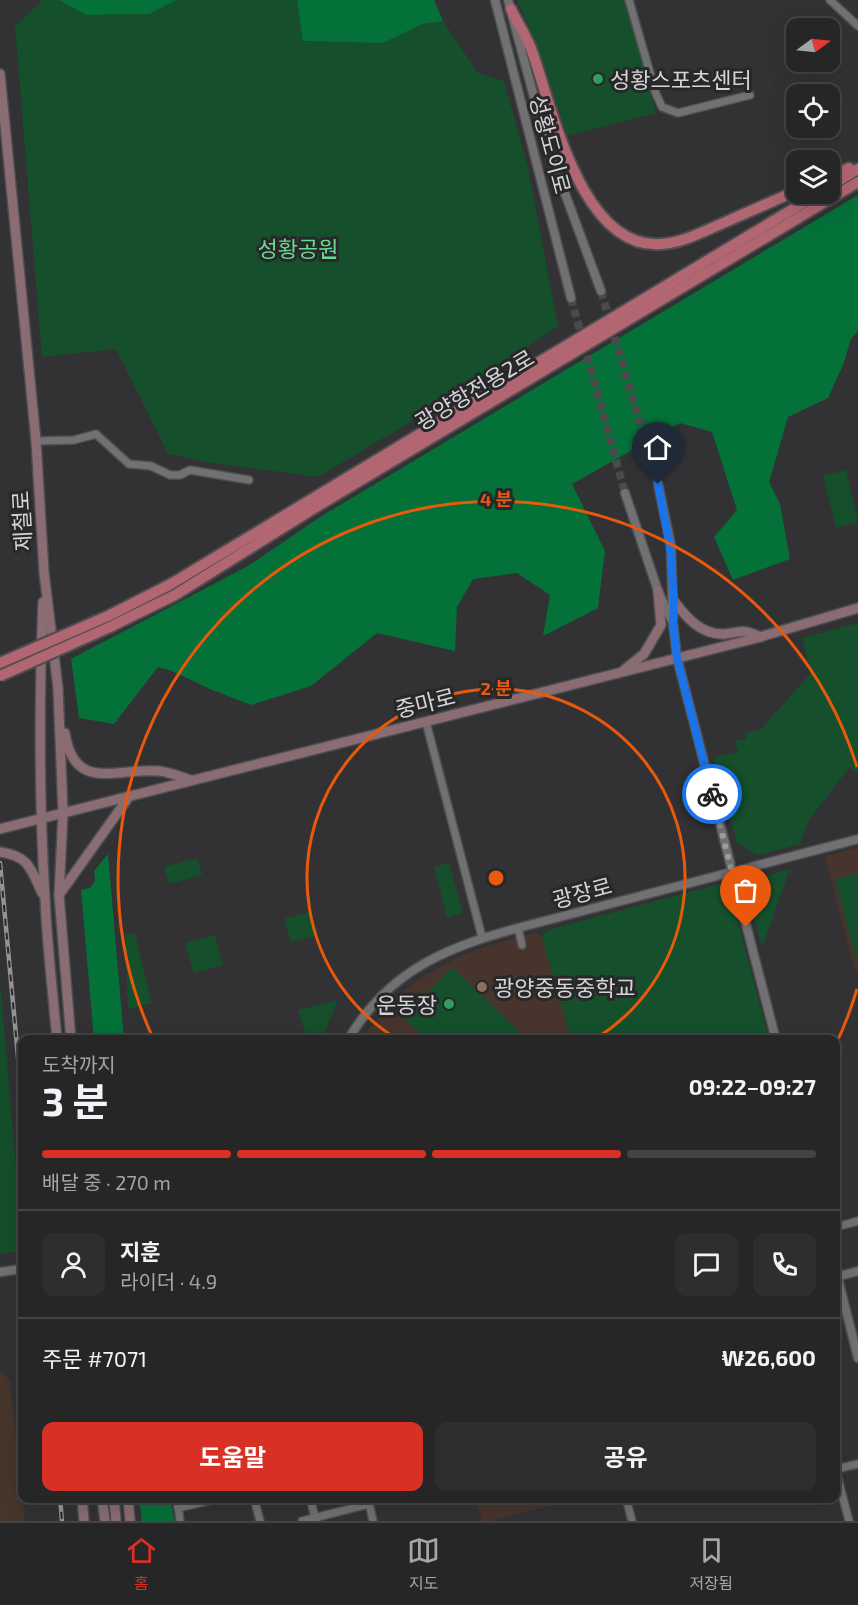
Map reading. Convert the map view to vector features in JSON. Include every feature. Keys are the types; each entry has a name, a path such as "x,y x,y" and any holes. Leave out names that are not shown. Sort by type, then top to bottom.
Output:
{"highway":[{"path":"510,4 532,51 562,148 594,206 611,227 636,243 661,244 686,240 786,195"},
{"path":"840,172 858,164"},
{"path":"840,180 858,169"},
{"name":"광양항전용2로","path":"109,622 175,595 316,507 858,182"},
{"name":"광양항전용2로","path":"109,622 801,204"},
{"path":"0,663 109,622"},
{"path":"0,676 109,622"}],"main road":[{"name":"제철로","path":"0,74 36,441 44,572 58,688 63,813 58,895 71,1035"},
{"name":"제철로","path":"44,572 40,692 42,819 45,899 57,1035"},
{"path":"623,672 644,654 661,625 658,591"},
{"path":"674,601 699,628 722,634 746,630 761,637"},
{"name":"중마로","path":"0,830 761,637 858,608"},
{"path":"58,688 66,744 78,765 90,773 159,771 193,780"},
{"path":"58,895 128,798"},
{"path":"0,852 22,858 30,867 45,899"},
{"path":"82,1503 84,1521"},
{"path":"103,1503 105,1521"},
{"path":"114,1503 116,1521"},
{"path":"128,1503 130,1521"}],"street":[{"name":"성황도이로","path":"495,0 572,298"},
{"path":"629,0 656,94 662,107 678,113 750,95"},
{"path":"830,0 858,26"},
{"name":"성황도이로","path":"510,4 546,142 602,291"},
{"path":"36,441 74,440 96,434 129,464 151,466 170,475 180,475 190,470 249,480"},
{"path":"658,484 670,546 674,601 673,623 677,658 775,1035"},
{"path":"625,493 658,591 673,623"},
{"path":"426,722 482,937"},
{"name":"광장로","path":"352,1035 369,1010 409,972 457,946 482,937 858,839"},
{"path":"518,928 522,945"},
{"path":"840,1226 858,1221"},
{"path":"0,1272 18,1270"},
{"path":"840,1274 858,1271"},
{"path":"840,1290 858,1358"},
{"path":"840,1469 858,1464"},
{"path":"840,1486 849,1521"},
{"path":"178,1503 180,1521"},
{"path":"178,1508 199,1503"},
{"path":"255,1503 260,1521"},
{"path":"311,1503 315,1519"},
{"path":"302,1521 315,1519 362,1503"},
{"path":"368,1503 373,1521"},
{"path":"627,1503 632,1521"}],"shaded area":[{"path":"858,848 858,970 855,971 825,856"},
{"name":"광양중동중학교","path":"536,933 542,937 570,1035 365,1035 397,996 419,979 462,955"},
{"path":"0,1371 10,1380 18,1455 18,1503 23,1503 25,1521 0,1521"},
{"path":"477,1503 561,1503 492,1521 482,1521"}],"green space":[{"name":"성황공원","path":"42,0 59,0 86,15 149,14 177,0 297,0 304,41 383,43 422,23 443,21 478,73 504,81 528,168 558,326 464,390 318,477 212,463 168,454 116,349 42,357 15,26"},
{"path":"59,0 177,0 149,14 86,15"},
{"path":"297,0 434,0 443,21 422,24 383,43 303,41"},
{"name":"성황스포츠센터","path":"517,0 625,0 656,113 567,136 537,46"},
{"path":"858,195 858,331 851,339 843,365 828,398 788,417 769,482 780,504 790,559 733,580 714,537 737,510 712,432 680,423 572,484 605,551 598,608 543,636 550,595 517,573 473,579 457,607 455,651 377,633 311,686 251,705 158,667 114,724 79,718 71,659 248,566 320,517"},
{"path":"846,470 858,522 836,528 823,476"},
{"path":"858,623 858,772 849,768 808,821 800,844 758,855 737,843 713,758 738,752 735,741 746,739 745,733 761,729 811,673 802,638"},
{"path":"108,854 124,1035 94,1035 81,890 90,888 95,881 94,871"},
{"path":"197,858 202,875 169,884 164,867"},
{"path":"449,863 463,913 447,918 434,867"},
{"path":"790,869 762,948 748,894 758,878"},
{"path":"858,873 858,966 835,879"},
{"path":"720,884 729,888 768,1035 570,1035 542,937 547,930"},
{"path":"309,912 316,936 291,942 284,919"},
{"path":"135,933 152,1003 128,1009 125,935"},
{"path":"215,935 223,965 194,973 185,943"},
{"name":"운동장","path":"452,967 523,1035 422,1035 399,1014 421,990 426,995"},
{"path":"0,982 18,1190 18,1252 0,1254"},
{"path":"338,1000 325,1035 306,1035 298,1010"},
{"path":"140,1503 172,1503 174,1521 142,1521"}],"tunnel":[{"path":"601,291 658,484"},
{"path":"571,298 625,493"}],"railway":[{"path":"0,863 18,1057"},
{"path":"60,1503 62,1521"}],"way so far":[{"path":"712,794 746,927"}],"place":[{"name":"성황스포츠센터","path":"598,79"},
{"name":"광양중동중학교","path":"482,987"},
{"name":"운동장","path":"449,1004"}],"route":[{"path":"658,484 670,546 674,601 673,623 677,658 712,794"}]}
